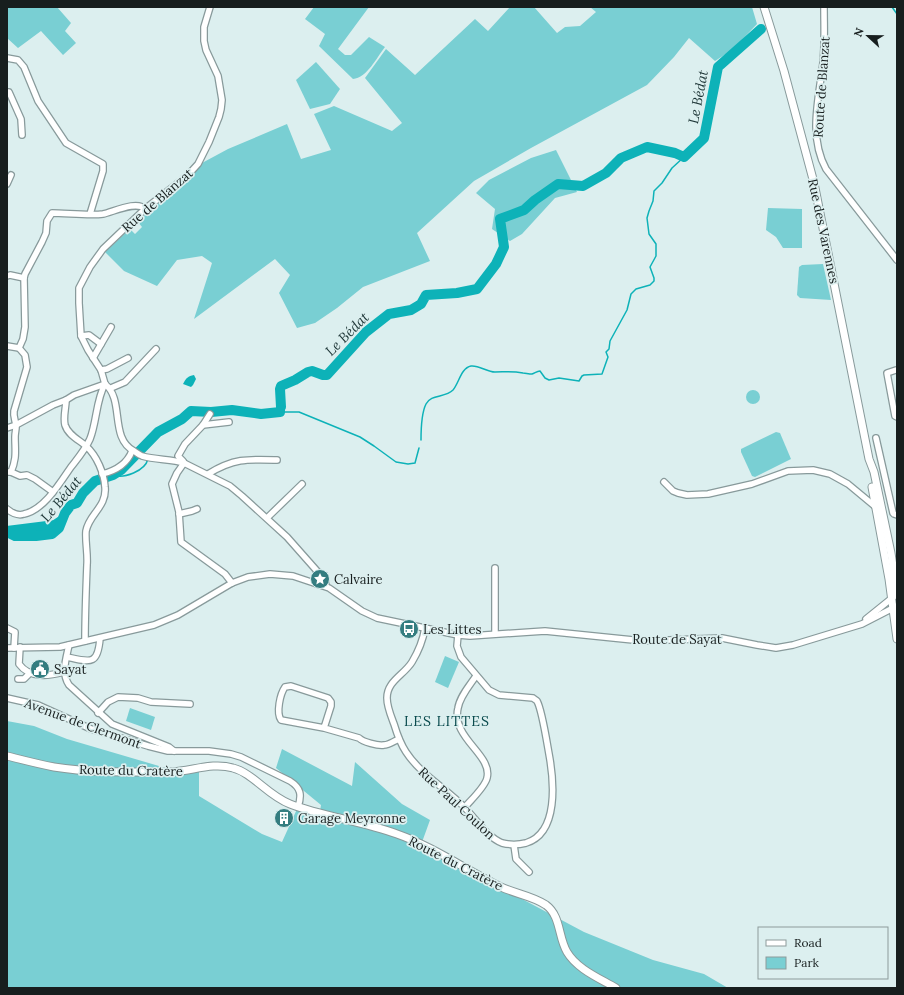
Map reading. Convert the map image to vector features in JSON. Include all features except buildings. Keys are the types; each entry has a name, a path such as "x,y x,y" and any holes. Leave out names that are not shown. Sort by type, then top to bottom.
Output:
{"main road":[{"name":"Rue des Varennes","path":"764,7 784,71 814,183 870,459 870,474 879,508 889,579 895,595 897,639"},
{"name":"Route du Cratère","path":"7,756 52,767 86,770 172,772 226,766 242,771 271,794 285,802 298,807 376,827 410,839 501,887 542,902 555,916 565,948 572,958 584,969 616,988"}],"street":[{"name":"Rue de Blanzat","path":"105,384 101,370 81,336 79,295 82,281 94,260 103,249 145,209 187,176 200,159 219,117 222,105 221,87 218,76 206,50 204,41 204,27 210,7"},
{"name":"Route de Blanzat","path":"824,7 823,61 816,121 816,136 821,160 826,169 897,260"},
{"path":"7,58 18,60 24,67 38,101 66,143 103,164 103,171 90,214"},
{"path":"7,92 9,92 21,119 22,134"},
{"path":"7,184 11,175"},
{"path":"19,348 23,339 25,328 24,278 42,242 46,232 47,221 52,213 102,214 137,206 143,206 145,209"},
{"path":"7,276 10,275 24,278"},
{"path":"94,358 111,327"},
{"path":"81,336 89,335 101,344"},
{"path":"7,346 19,348 25,355 28,367 14,411 16,426 16,458 9,472 20,476 27,475 35,478 53,492"},
{"path":"111,388 125,382 156,349"},
{"path":"101,370 107,369 128,358"},
{"path":"896,370 887,373 895,416 897,417"},
{"path":"7,428 16,426 53,405 66,400 74,394 105,384"},
{"path":"7,648 69,645 154,625 168,620 232,583 254,576 278,574 298,577 326,586 325,580 296,546 267,518 230,486 184,463 140,456 133,451 124,441 111,388 105,384"},
{"path":"7,510 18,514 28,513 41,505 53,492 86,446 95,421 101,391 105,384"},
{"path":"66,400 66,426 70,433 86,446 98,463 103,477 105,494 103,502 91,520 86,531 85,642"},
{"path":"168,460 178,456 185,444 203,425 210,414"},
{"path":"203,425 229,422"},
{"path":"876,438 892,511 897,515"},
{"path":"103,477 118,468 128,459 133,451"},
{"path":"178,456 184,463"},
{"path":"208,474 228,464 241,460 277,460"},
{"path":"184,463 172,484 179,514 181,542 225,574 232,583"},
{"path":"664,482 678,494 703,494 752,484 788,471 813,470 830,474 848,484 879,508"},
{"path":"267,518 302,484"},
{"path":"179,514 196,509"},
{"path":"495,568 495,634"},
{"name":"Route de Sayat","path":"326,586 337,592 355,607 377,618 458,635 474,636 538,630 643,641 722,638 776,648 793,645 858,625 895,608"},
{"name":"Route de Sayat","path":"858,625 895,595"},
{"path":"7,628 15,632 19,664 24,670 42,676 64,672"},
{"name":"Rue Paul Coulon","path":"425,628 412,661 407,669 393,682 389,689 388,703 399,739 406,752 415,763 464,807 492,838 502,843 514,845"},
{"path":"458,635 457,646 461,657 489,690 494,693 532,698 537,701 540,709 550,760 552,789 550,814 545,828 538,836 529,842 514,845 516,859 530,872"},
{"path":"66,657 85,661 94,659 99,649 100,638"},
{"path":"69,645 64,672 65,679 70,685 98,713 112,724 169,747 174,751"},
{"path":"18,679 24,679 30,673"},
{"path":"464,807 485,783 488,774 484,762 462,731 457,714 459,704 476,676"},
{"path":"324,728 331,706 331,702 328,698 291,686 285,688 282,694 278,715 281,720 324,728 359,738 361,741 380,745 385,745 399,739"},
{"path":"98,713 108,702 118,697 138,698 151,702 190,704"},
{"name":"Avenue de Clermont","path":"7,698 38,705 105,734 148,746 174,751 218,752 241,757 296,784 301,795 298,807"}],"green space":[{"path":"7,7 57,7 71,23 65,31 76,43 63,55 41,31 18,48 7,38"},
{"path":"314,7 369,7 338,49 345,55 351,55 369,37 385,47 363,75 353,79 319,46 325,34 305,19"},
{"path":"510,7 534,7 557,33 565,27 580,26 596,12 590,7 752,7 757,24 732,50 715,61 689,38 674,57 647,85 474,181 417,233 430,261 363,287 315,323 297,328 279,293 290,275 275,259 194,319 212,263 202,256 177,260 157,286 124,271 105,252 130,229 135,234 142,227 138,222 151,208 190,179 202,163 228,149 287,124 301,159 331,150 314,114 334,106 392,131 402,123 365,78 386,49 415,75 475,19 488,31"},
{"path":"316,62 340,89 330,104 310,109 296,80"},
{"path":"556,150 577,192 555,198 522,234 510,241 492,229 495,209 476,193 489,180 531,158"},
{"path":"768,208 802,209 802,248 783,248 776,237 766,230"},
{"path":"823,264 831,300 800,298 797,295 799,267 802,265"},
{"path":"750,390 756,390 760,394 760,400 756,404 750,404 746,400 746,394"},
{"path":"776,432 780,433 791,459 755,477 752,476 741,449"},
{"path":"445,656 459,662 448,688 435,682"},
{"path":"130,708 155,717 151,730 126,721"},
{"path":"7,721 34,726 67,739 176,771 199,770 199,796 262,834 282,842 297,809 319,818 321,805 276,768 282,749 352,786 355,762 402,804 430,820 421,845 584,932 653,960 704,974 728,988 7,988"}],"shaded area":[{"path":"194,375 196,379 191,387 183,384 187,378"}],"waterway":[{"path":"892,7 897,14"},
{"name":"Le Bédat","path":"281,407 281,386 312,371 327,375 366,332 389,314 411,310 421,304 426,295 457,293 477,289 496,264 504,247 500,219 524,210 535,200 558,184 583,186 606,173 621,158 647,147 675,153 684,157 704,138 718,67 761,29"},
{"name":"Le Bédat","path":"421,440 422,417 426,404 431,399 453,390 462,373 468,367 477,367 495,372 532,374 540,371 545,378 549,380 559,378 579,381 584,375 602,374 608,357 606,352 609,349 610,341 627,310 631,294 636,289 650,285 654,281 650,267 656,256 656,244 649,234 647,218 653,201 654,191 662,183 672,168 684,157"},
{"name":"Le Bédat","path":"7,532 15,536 52,534 59,528 65,513 71,505 77,503 83,493 95,481 113,475 121,470 158,432 182,419 191,411 211,412 232,410 261,414 280,412 280,410"},
{"path":"280,412 299,412 360,437 396,462 408,464 415,463 419,448"},
{"path":"113,475 123,476 134,473 143,467 148,459"},
{"path":"7,531 55,525 61,521"}],"place":[{"name":"Calvaire","path":"320,579"},
{"name":"Les Littes","path":"409,629"},
{"name":"Sayat","path":"40,669"},
{"name":"Garage Meyronne","path":"284,818"}],"district":[{"name":"LES LITTES","path":"447,721"}]}
